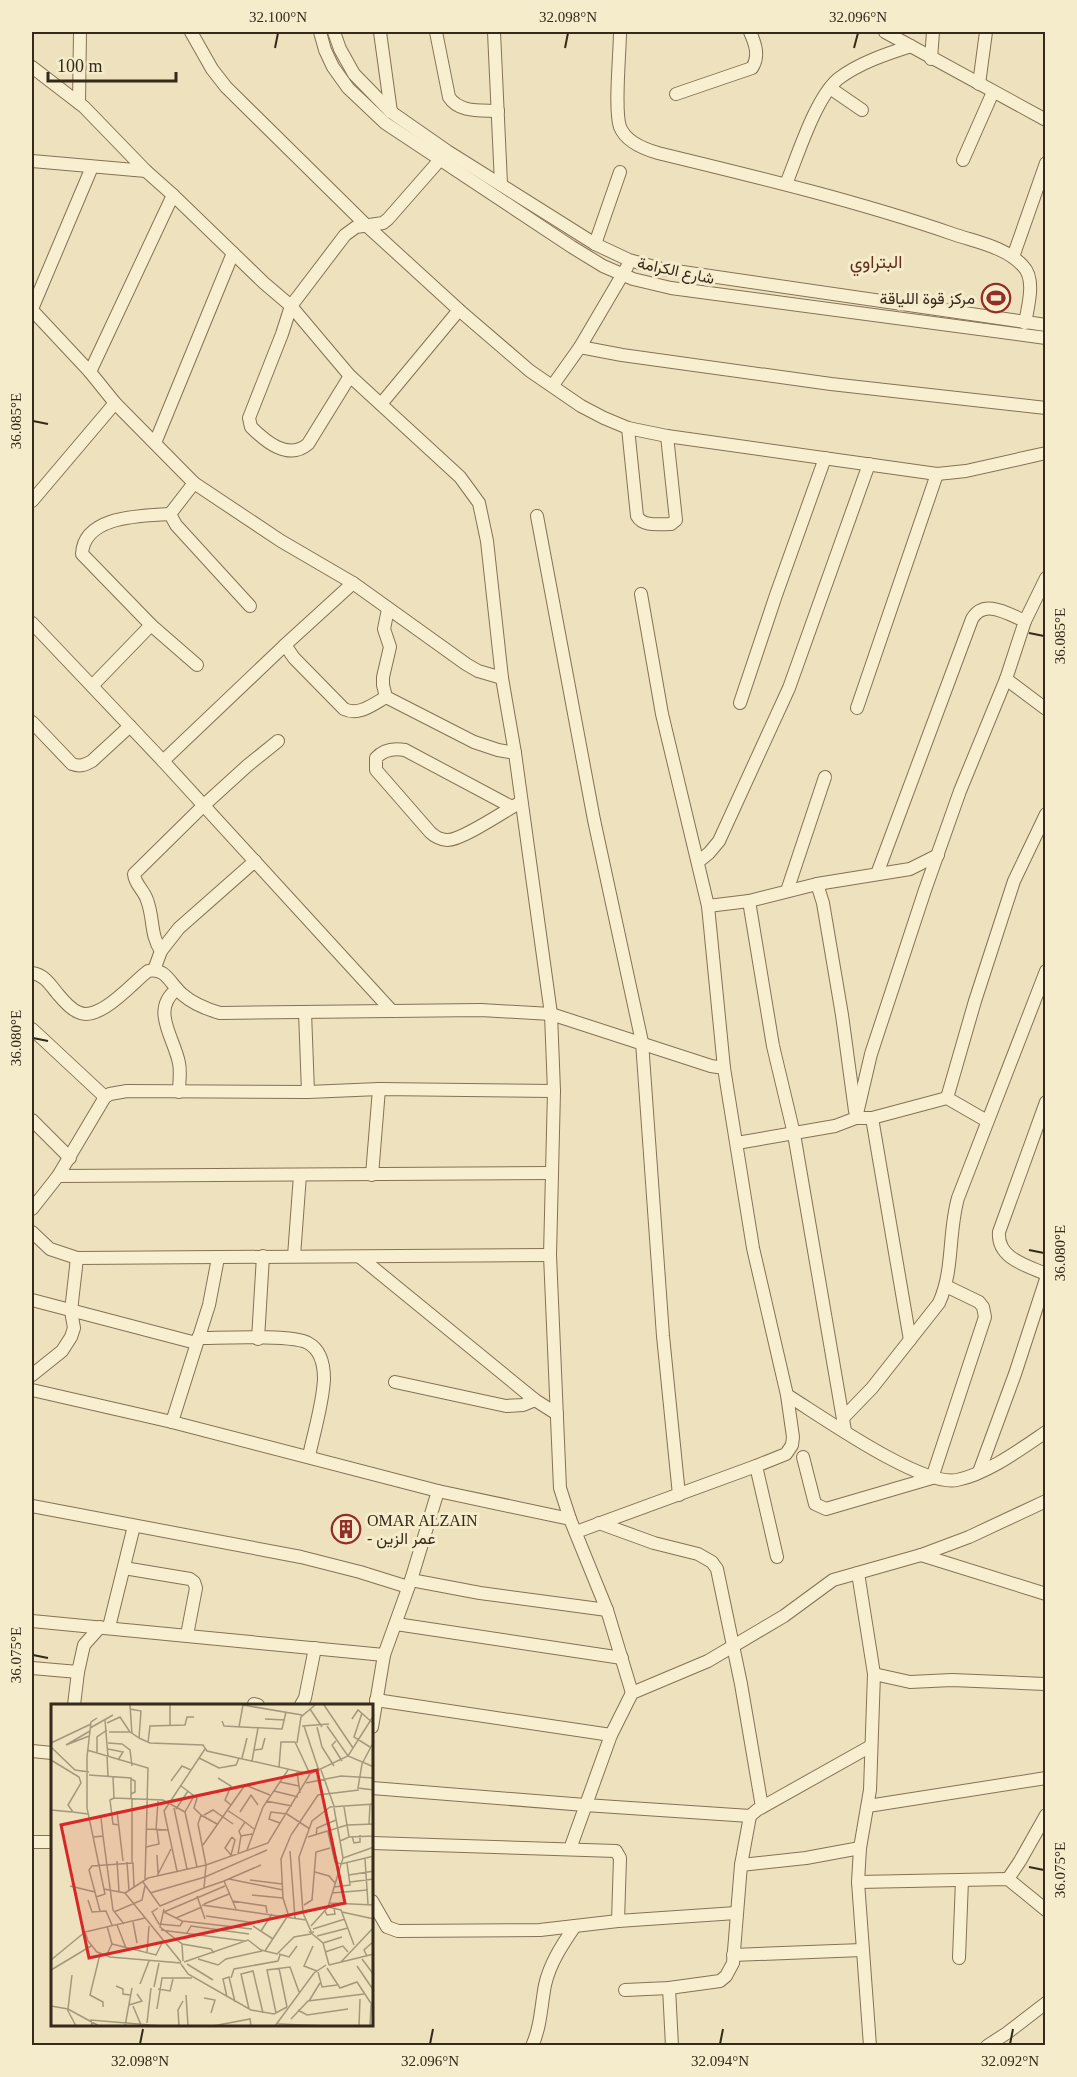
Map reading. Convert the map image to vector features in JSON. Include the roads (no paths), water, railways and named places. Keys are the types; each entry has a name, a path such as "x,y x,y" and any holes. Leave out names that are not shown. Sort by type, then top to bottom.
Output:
{"street":[{"path":"79,103 80,32"},
{"path":"191,32 212,69 226,87 366,225 530,371 581,406 628,428 667,436 937,474 966,471 1046,453"},
{"name":"شارع الكرامة","path":"320,32 333,67 348,88 385,123 501,184 595,244 629,260 662,269 1046,325"},
{"name":"شارع الكرامة","path":"334,32 340,49 354,74 391,112 444,155 590,259 622,274 646,283 693,292 1046,338"},
{"path":"380,32 391,112"},
{"path":"436,32 452,103 463,108 498,111"},
{"path":"494,32 501,184"},
{"path":"620,32 618,113 621,128 629,139 639,146 658,153 786,184 918,222 998,249 1013,257 1023,266 1030,279 1025,323"},
{"path":"676,94 752,68 757,57 750,32"},
{"path":"885,32 1046,120"},
{"path":"931,58 933,32"},
{"path":"979,84 986,32"},
{"path":"786,184 818,107 830,88 850,70 911,46"},
{"path":"32,67 79,103 146,171 291,306 350,376 460,477 479,503 487,541 502,678 515,753 516,805 551,1014 554,1091 550,1255 560,1488 570,1519 607,1610 632,1694"},
{"path":"830,88 862,110"},
{"path":"963,160 993,92"},
{"path":"350,376 308,444 299,450 284,450 271,444 251,427 249,418 291,306 345,235 357,227 383,223 388,219 444,155"},
{"path":"32,161 146,171"},
{"path":"1013,257 1046,163"},
{"path":"92,167 32,310 90,372 115,403 194,483 281,541 353,582 466,664 478,671 502,678"},
{"path":"595,244 620,172"},
{"path":"90,372 173,195"},
{"path":"155,443 233,254"},
{"path":"553,386 580,346 629,260"},
{"path":"381,404 459,310"},
{"path":"580,346 622,355 831,384 1046,408"},
{"path":"32,501 115,403"},
{"path":"628,428 636,516 644,523 671,524 676,520 667,436"},
{"path":"740,703 825,458"},
{"path":"699,861 719,841 789,688 869,464"},
{"path":"857,708 937,474"},
{"path":"170,514 194,483"},
{"path":"170,514 176,525 250,606"},
{"path":"170,514 143,515 109,522 92,531 82,546 82,554 92,567 151,625 197,665"},
{"path":"537,516 594,820 642,1042 663,1336 679,1495"},
{"path":"163,761 353,582"},
{"path":"856,1118 871,1054 960,790 1006,679 1025,621 1044,585"},
{"path":"576,1532 786,1454 792,1445 793,1437 787,1395 753,1248 724,1068 708,906 662,714 640,594"},
{"path":"877,874 976,611 985,608 998,610 1025,621"},
{"path":"388,609 384,629 390,647 385,664 383,685 386,697 474,742 515,753"},
{"path":"32,623 163,761 391,1010"},
{"path":"92,686 151,625"},
{"path":"285,645 294,658 344,709 350,712 362,711 386,697"},
{"path":"1006,679 1046,709"},
{"path":"32,722 62,755 78,766 92,761 130,726"},
{"path":"161,951 155,943 152,932 149,905 145,894 135,881 134,874 203,806 278,741"},
{"path":"388,750 405,750 516,805 464,835 447,841 441,839 430,832 376,770 376,758 380,753 388,750"},
{"path":"787,891 825,777"},
{"path":"947,1098 975,1001 1014,881 1046,814"},
{"path":"708,906 749,901 818,884 910,870 938,855"},
{"path":"154,970 161,951 179,927 255,861"},
{"path":"818,884 842,1015 856,1118"},
{"path":"749,901 773,1046 794,1134 844,1424"},
{"path":"32,973 42,976 72,1008 86,1014 97,1013 148,971 154,970 163,973 177,989 204,1009 220,1013 481,1010 551,1014 711,1066 724,1068"},
{"path":"844,1424 939,1303 946,1286 955,1211 987,1121 1046,971"},
{"path":"177,989 167,1000 164,1015 179,1064 179,1092"},
{"path":"305,1012 308,1092"},
{"path":"32,1029 105,1097"},
{"path":"32,1209 70,1158 105,1097 127,1091 308,1092 379,1089 554,1091"},
{"path":"372,1174 379,1089"},
{"path":"737,1143 835,1126 856,1118 872,1118 947,1098 987,1121"},
{"path":"1046,1102 999,1232 999,1241 1001,1249 1007,1255 1046,1274"},
{"path":"872,1118 910,1340"},
{"path":"32,1120 70,1158"},
{"path":"58,1176 552,1173"},
{"path":"294,1256 300,1175"},
{"path":"32,1232 50,1249 62,1255 77,1258 550,1255"},
{"path":"258,1339 263,1256"},
{"path":"360,1257 535,1400 557,1414"},
{"path":"32,1375 67,1345 74,1328 71,1311 77,1258"},
{"path":"172,1422 209,1305 218,1258"},
{"path":"979,1472 1015,1374 1046,1279"},
{"path":"932,1478 984,1317 983,1307 979,1302 946,1286"},
{"path":"32,1300 197,1341 291,1338 314,1347 322,1359 324,1380 309,1456"},
{"path":"395,1382 512,1407 535,1400"},
{"path":"32,1390 309,1456 438,1491 570,1519"},
{"path":"787,1395 844,1424 881,1452 932,1478 946,1481 957,1480 979,1472 1046,1432"},
{"path":"803,1457 815,1504 826,1509 932,1478"},
{"path":"756,1466 777,1557"},
{"path":"374,1714 384,1655 410,1583 438,1491"},
{"path":"570,1849 611,1735 632,1694 708,1661 784,1616 833,1580 921,1555 969,1537 1046,1501"},
{"path":"32,1506 301,1557 410,1583 607,1610"},
{"path":"599,1523 654,1543 698,1554 712,1562 720,1578 762,1807"},
{"path":"74,1704 84,1645 105,1627 124,1568 134,1526"},
{"path":"921,1555 1046,1594"},
{"path":"124,1568 194,1582 196,1588 187,1635"},
{"path":"858,1573 874,1674 868,1806 860,1848 858,1882 870,2046"},
{"path":"32,1621 384,1655"},
{"path":"396,1624 622,1658"},
{"path":"302,1704 305,1698 315,1648"},
{"path":"32,1668 78,1672"},
{"path":"874,1674 910,1682 952,1680 1045,1684"},
{"path":"376,1700 611,1735"},
{"path":"374,1788 750,1816 871,1746"},
{"path":"32,1751 51,1753"},
{"path":"868,1806 1046,1778"},
{"path":"1008,1879 1046,1815"},
{"path":"625,1990 669,1988 720,1981 730,1971 734,1955 741,1864 750,1816"},
{"path":"32,1842 51,1842"},
{"path":"374,1843 610,1850 619,1854 618,1921"},
{"path":"741,1864 806,1858 860,1848"},
{"path":"858,1882 1008,1879 1046,1910"},
{"path":"959,1958 962,1880"},
{"path":"374,1904 387,1927 398,1931 540,1930 618,1921 736,1913"},
{"path":"532,2046 539,2026 545,1985 552,1964 575,1926"},
{"path":"734,1955 862,1950"},
{"path":"669,1988 672,2046"},
{"path":"987,2045 1007,2033 1046,2003"}],"place":[{"name":"مركز قوة اللياقة","path":"996,298"},
{"name":"OMAR ALZAIN - عمر الزين","path":"346,1529"}],"district":[{"name":"البتراوي","path":"876,262"}]}
